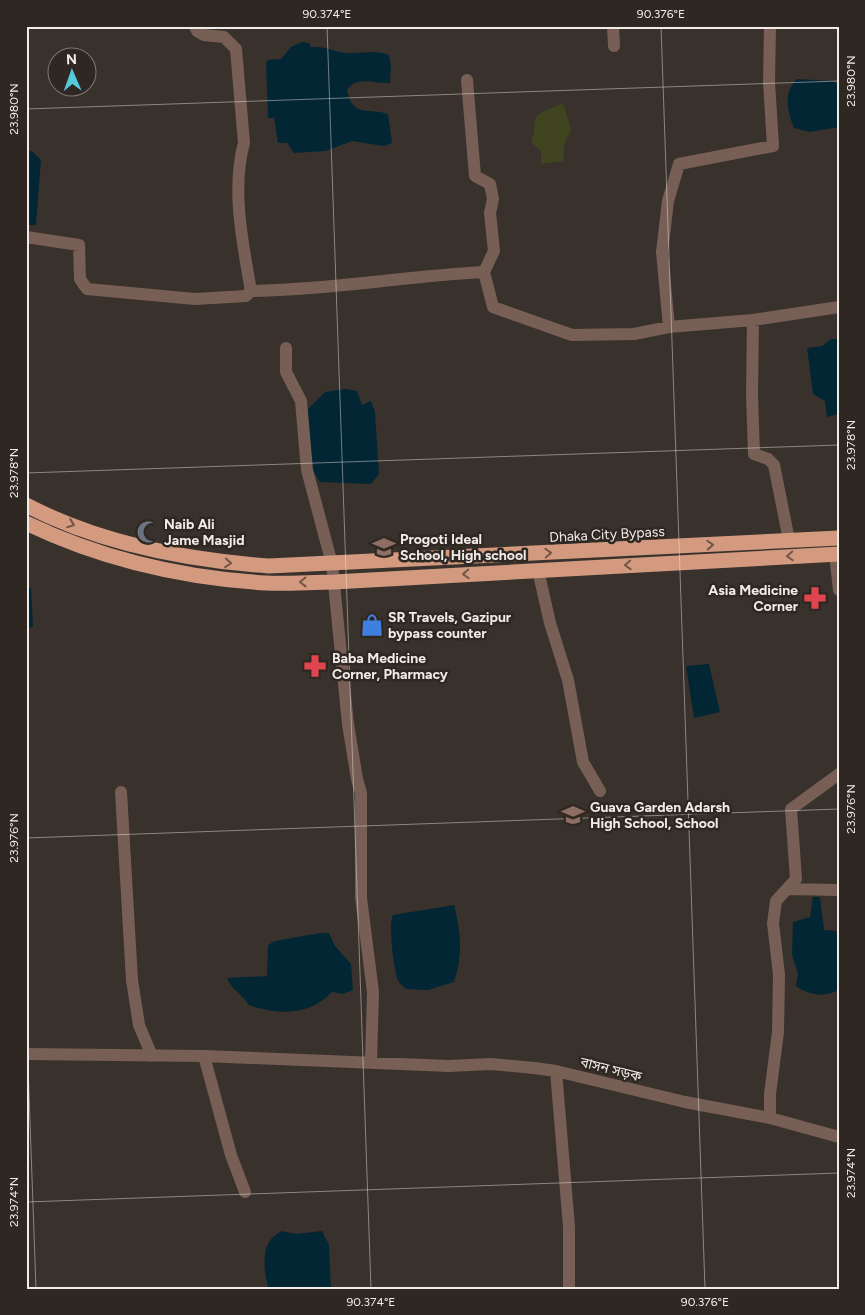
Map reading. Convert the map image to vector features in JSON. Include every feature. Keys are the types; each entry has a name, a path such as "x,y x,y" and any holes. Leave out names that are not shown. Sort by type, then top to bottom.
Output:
{"highway":[{"name":"Dhaka City Bypass","path":"26,504 110,538 158,552 222,563 269,566 839,538"},
{"path":"26,523 102,553 158,568 219,579 268,583 334,582 837,554"}],"street":[{"path":"26,237 79,245 80,280 88,288 195,300 246,296 250,291 239,220 241,156 244,143 236,49 224,37 204,34 197,31 195,26"},
{"path":"613,26 614,46"},
{"path":"669,327 662,252 668,201 679,164 773,146 769,82 770,26"},
{"path":"467,80 475,176 490,184 493,199 490,213 494,251 484,272 493,307 572,335 634,334 669,327 753,320 839,307"},
{"path":"250,291 298,290 430,275 484,272"},
{"path":"753,320 752,395 754,454 768,459 774,465 781,492 789,540"},
{"path":"286,348 286,372 300,401 307,470 332,564 348,724 361,793 361,898 373,992 371,1062"},
{"path":"837,554 839,590"},
{"path":"538,570 550,623 568,680 583,762 600,791"},
{"path":"770,1118 770,1094 778,1032 779,975 773,924 776,901 796,879 791,809 839,774"},
{"path":"121,792 132,980 139,1025 152,1056"},
{"path":"787,889 839,890"},
{"name":"বাসন সড়ক","path":"26,1054 204,1056 449,1066 491,1064 556,1071 685,1102 770,1118 839,1138"},
{"path":"204,1056 229,1147 245,1192"},
{"path":"556,1071 569,1227 569,1289"}],"green space":[{"path":"561,104 564,106 571,130 564,145 563,161 541,164 541,151 531,142 536,118 543,112"}],"water":[{"path":"302,42 309,43 311,47 345,53 373,52 389,55 391,66 390,83 361,81 351,85 347,90 353,105 358,108 388,114 392,143 384,146 352,141 326,151 294,153 287,143 278,143 274,118 268,118 266,63 268,60 281,59 291,47"},
{"path":"797,79 832,81 839,84 839,127 810,132 794,128 788,108 788,96"},
{"path":"32,151 41,160 36,225 26,225 26,152"},
{"path":"831,339 839,339 839,414 827,417 825,401 813,394 807,348 822,346"},
{"path":"345,389 357,391 362,405 371,401 375,412 379,474 371,484 320,482 311,468 304,419 309,408 325,392"},
{"path":"26,588 31,588 33,626 26,630"},
{"path":"709,664 720,712 694,718 686,666"},
{"path":"813,897 820,897 824,930 836,931 839,945 839,990 822,995 806,992 796,986 798,974 792,955 793,922 810,917"},
{"path":"454,905 458,924 460,953 454,982 428,990 406,989 396,975 391,938 393,915"},
{"path":"329,933 335,946 351,964 353,990 343,994 332,992 314,1006 282,1012 249,1005 229,982 227,978 267,976 268,945 275,941"},
{"path":"282,1231 296,1234 322,1231 329,1245 331,1289 270,1289 268,1287 264,1263 265,1255 270,1241"}],"place":[{"name":"Naib Ali Jame Masjid","path":"148,532"},
{"name":"Progoti Ideal School, High school","path":"384,547"},
{"name":"Asia Medicine Corner","path":"815,598"},
{"name":"SR Travels, Gazipur bypass counter","path":"372,625"},
{"name":"Baba Medicine Corner, Pharmacy","path":"315,666"},
{"name":"Guava Garden Adarsh High School, School","path":"573,815"}]}
